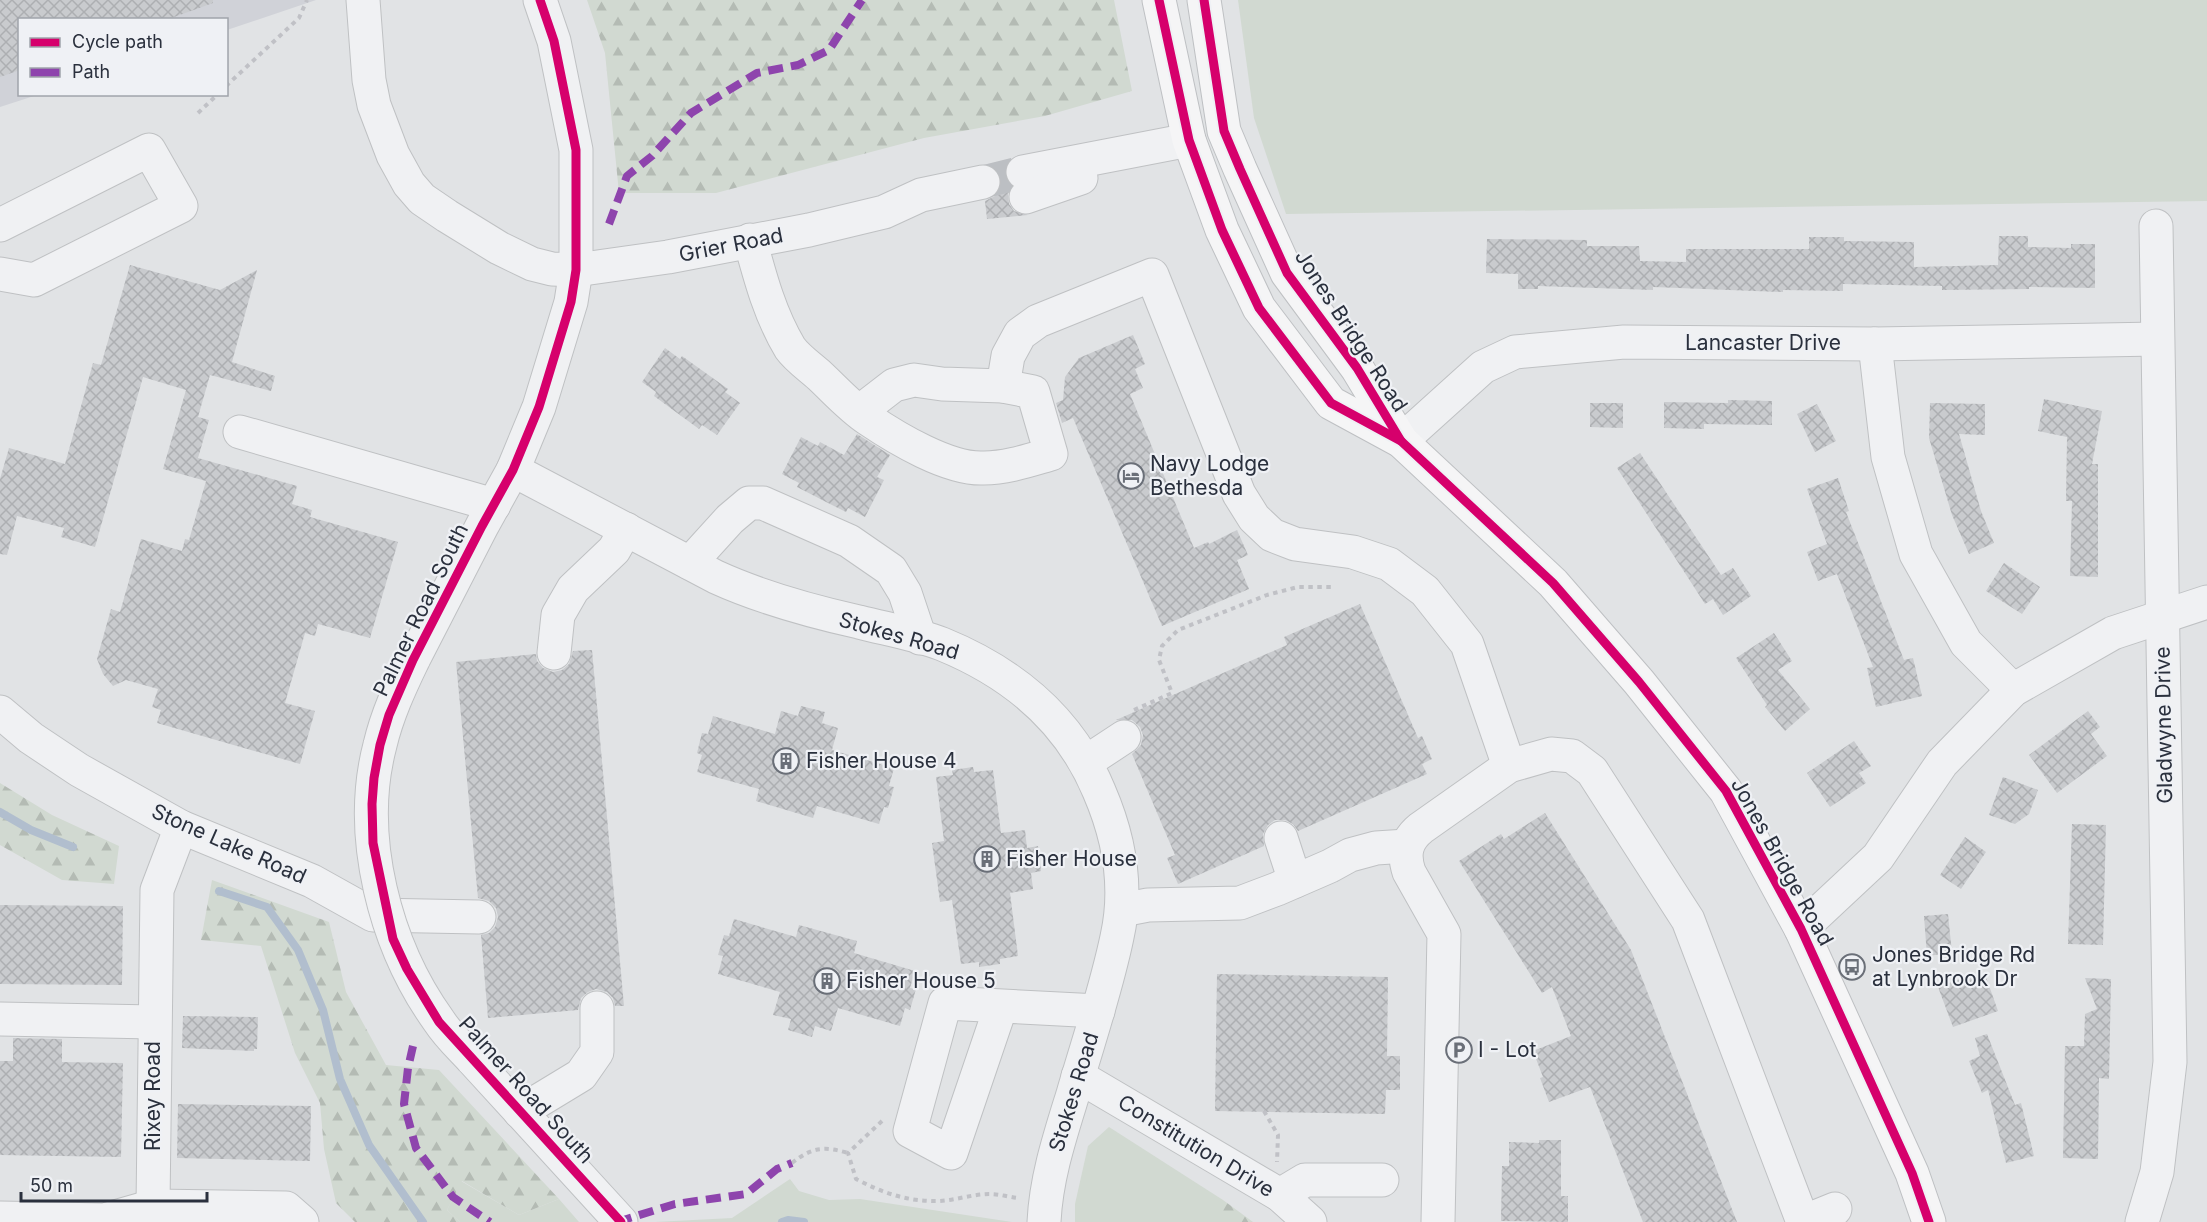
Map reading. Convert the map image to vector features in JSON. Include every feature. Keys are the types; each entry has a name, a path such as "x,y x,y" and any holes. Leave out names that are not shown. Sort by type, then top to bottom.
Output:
{"main road":[{"name":"Jones Bridge Road","path":"1159,0 1189,140 1222,230 1259,308 1331,403 1401,441 1553,583 1639,682 1726,791 1801,929 1912,1173 1929,1222"},
{"name":"Jones Bridge Road","path":"1204,0 1224,131 1287,273 1357,368 1401,441"},
{"path":"1189,140 1224,131"}],"street":[{"name":"Grier Road","path":"363,0 369,80 374,105 393,155 409,184 422,199 499,248 532,264 552,269 576,270 668,257 809,230 884,212 921,195 984,192"},
{"name":"Palmer Road South","path":"540,0 554,41 576,150 576,270 571,302 539,407 513,470 413,660 389,715 380,745 372,804 373,843 393,939 407,969 439,1022 621,1222"},
{"path":"1024,184 1130,152 1189,140"},
{"path":"0,225 148,150 181,206 34,280 0,274"},
{"name":"Gladwyne Drive","path":"2142,1222 2157,1172 2170,1062 2156,226"},
{"path":"750,240 762,282 791,350 860,412 867,418 931,456 961,465 983,469 1020,463 1052,454 1033,392 1003,386 942,384 914,380 894,385 860,412"},
{"path":"1003,386 1008,356 1020,334 1038,321 1152,274 1239,494 1254,518 1272,535 1295,544 1353,552 1389,564 1425,591 1467,644 1509,766"},
{"name":"Lancaster Drive","path":"1401,441 1483,367 1515,352 1624,342 1875,344 2157,339"},
{"path":"1875,344 1888,457 1916,554 1966,643 2013,690"},
{"path":"240,432 494,505"},
{"name":"Stokes Road","path":"513,470 716,577 768,598 940,643 1005,675 1065,732 1086,762 1108,811 1118,847 1122,910 1118,936 1098,1011 1051,1171 1034,1210"},
{"path":"690,563 730,519 749,503 763,503 849,541 891,570 905,593 920,638"},
{"path":"554,653 558,615 573,589 614,550 626,529"},
{"path":"1801,929 1878,857 1942,763 2013,690 2113,633 2207,602"},
{"name":"Stone Lake Road","path":"0,712 31,738 79,770 181,826 312,881 373,915 479,917"},
{"path":"1086,762 1129,724"},
{"path":"1438,1222 1444,934 1409,872 1406,862 1407,846 1414,834 1421,828 1509,766 1551,754 1572,756 1592,771 1688,920 1803,1222 1835,1209"},
{"name":"Rixey Road","path":"153,1206 157,890 181,826"},
{"path":"1281,838 1295,881"},
{"path":"1122,910 1148,905 1240,903 1330,866 1350,855 1376,848 1407,846"},
{"path":"1000,1006 951,1153 910,1131 945,1003 1098,1011"},
{"path":"520,1112 581,1075 597,1052 597,1008"},
{"name":"Rixey Road","path":"0,1019 154,1022"},
{"name":"Constitution Drive","path":"1078,1076 1275,1192 1310,1222"},
{"path":"1275,1192 1305,1180 1382,1179"},
{"path":"0,1218 104,1220 153,1206 286,1208 303,1222"}],"path":[{"path":"228,84 299,18 308,0"},
{"path":"198,113 216,96"},
{"path":"1129,724 1172,693 1159,660 1162,646 1178,630 1267,595 1298,587 1332,587"},
{"path":"848,1154 892,1111 915,1113"},
{"path":"1264,1112 1278,1135 1275,1192"},
{"path":"792,1163 806,1152 831,1148 848,1154"},
{"path":"848,1154 856,1179 876,1190 897,1197 939,1201 990,1194 1034,1210"}],"shaded area":[{"path":"0,0 316,0 228,30 228,18 18,18 18,96 34,96 0,107"}],"green space":[{"path":"587,0 1114,0 1132,91 1045,116 924,138 716,193 619,193 605,53"},
{"path":"1238,0 2207,0 2207,201 1286,214 1254,118"},
{"path":"0,783 52,815 119,846 114,884 62,880 0,845"},
{"path":"212,880 329,922 346,992 386,1065 439,1070 559,1199 519,1215 462,1181 447,1210 460,1222 355,1222 336,1203 324,1149 320,1103 295,1053 261,946 201,940"},
{"path":"1109,1127 1223,1200 1223,1222 1075,1222 1075,1204 1088,1146"},
{"path":"790,1179 799,1191 829,1200 860,1199 1012,1222 655,1222 732,1218"},
{"path":"461,1181 519,1215 559,1199 579,1222 460,1222 447,1210"},
{"path":"1223,1200 1253,1222 1223,1222"}],"building":[{"path":"0,0 213,0 213,3 172,18 18,18 18,71 0,77"},
{"path":"1007,164 1005,176 1011,186 1008,194 1009,204 1014,211 1028,215 987,219 985,201 995,196 1001,187 1001,178 991,165"},
{"path":"1999,236 2028,236 2028,247 2071,248 2071,244 2095,244 2095,288 2029,287 2029,289 1942,290 1942,286 1843,284 1843,291 1783,290 1783,292 1653,287 1653,290 1538,286 1538,289 1518,289 1518,274 1486,273 1487,239 1587,240 1587,246 1639,246 1640,261 1686,262 1686,249 1809,249 1809,237 1844,237 1844,241 1914,242 1914,267 1998,265"},
{"path":"130,265 220,290 257,270 232,362 275,376 271,391 210,375 198,417 209,420 198,458 297,486 292,504 312,510 310,517 398,542 370,638 318,624 315,636 305,633 285,703 315,711 300,764 157,723 161,710 152,707 158,689 126,680 113,686 103,674 97,659 111,609 120,612 141,539 182,551 185,539 189,540 206,481 163,469 186,390 143,377 95,547 61,537 64,528 17,516 7,555 0,554 0,479 9,448 65,464 93,363 101,365"},
{"name":"Navy Lodge Bethesda","path":"1133,335 1145,364 1135,369 1143,388 1130,394 1194,548 1208,542 1209,544 1237,530 1248,555 1237,560 1249,589 1162,626 1073,418 1062,423 1056,403 1063,400 1065,377 1079,358"},
{"path":"665,348 680,359 682,356 728,389 725,392 740,403 717,435 702,425 699,429 654,396 656,392 642,382"},
{"path":"2044,399 2102,411 2092,464 2098,464 2098,577 2070,576 2072,501 2066,501 2067,437 2038,431"},
{"path":"1728,400 1772,401 1772,425 1704,424 1704,429 1664,428 1664,402 1728,403"},
{"path":"1590,403 1623,403 1623,428 1590,427"},
{"path":"1930,403 1985,404 1985,435 1959,434 1981,511 1994,543 1969,554 1952,515 1929,438"},
{"path":"1817,404 1836,441 1815,452 1797,414"},
{"path":"857,434 890,455 877,477 884,480 865,517 848,508 846,512 797,487 799,483 782,474 801,437 818,446 820,442 844,455"},
{"path":"1640,453 1721,575 1733,568 1751,596 1723,615 1713,599 1705,604 1617,468"},
{"path":"1838,478 1849,511 1846,512 1904,660 1913,658 1922,696 1876,707 1867,668 1873,667 1837,574 1818,581 1807,552 1827,544 1807,489"},
{"path":"2004,563 2040,587 2022,614 1986,591"},
{"path":"1360,604 1418,738 1422,736 1432,759 1422,764 1427,774 1298,831 1293,824 1285,820 1275,820 1268,825 1263,834 1264,846 1178,884 1167,858 1175,855 1132,754 1141,745 1143,735 1140,727 1132,720 1116,720 1287,645 1284,637"},
{"path":"1774,633 1792,661 1778,670 1810,709 1785,731 1765,707 1767,705 1736,658"},
{"path":"592,650 624,1006 615,1006 613,998 607,992 596,989 581,998 578,1010 488,1018 481,935 489,933 495,927 498,917 496,908 489,901 478,898 456,662 536,654 537,661 543,668 553,672 562,670 569,664 573,651"},
{"name":"Fisher House 4","path":"801,706 825,712 822,723 838,728 832,750 894,768 889,786 894,787 888,808 884,807 879,824 817,806 813,818 756,801 759,789 697,772 702,755 697,753 702,733 708,734 713,716 775,734 781,711 798,716"},
{"path":"2088,711 2100,727 2091,734 2107,756 2057,793 2029,755"},
{"path":"1854,741 1871,766 1859,773 1866,783 1830,807 1807,773"},
{"name":"Fisher House","path":"973,767 974,772 993,770 1001,833 1025,830 1027,848 1038,846 1041,871 1031,873 1033,889 1010,893 1018,956 1000,959 1000,964 979,967 979,962 961,964 952,900 940,902 932,843 944,841 936,777 953,775 952,770"},
{"path":"2003,777 2038,790 2029,814 2015,824 1989,815"},
{"path":"1545,813 1631,950 1737,1222 1643,1222 1590,1087 1549,1102 1533,1051 1571,1036 1552,987 1542,993 1459,861 1501,834 1504,839"},
{"path":"2072,824 2106,825 2103,945 2068,944"},
{"path":"1965,837 1986,852 1961,889 1940,875"},
{"path":"0,905 123,906 122,985 0,984"},
{"path":"1948,914 1952,953 1927,956 1924,916"},
{"name":"Fisher House 5","path":"734,919 796,937 799,925 857,941 854,953 915,971 910,988 916,989 910,1010 905,1008 900,1026 838,1008 831,1031 815,1026 812,1037 788,1030 791,1019 773,1015 780,992 718,974 723,956 718,955 724,935 729,936"},
{"path":"1217,974 1388,977 1387,1056 1400,1056 1400,1090 1386,1090 1385,1114 1215,1111"},
{"path":"1971,975 1973,982 1986,977 1998,1011 1953,1027 1938,987"},
{"path":"2085,978 2111,979 2109,1079 2099,1078 2098,1159 2063,1158 2065,1046 2084,1046 2085,1014 2097,1009"},
{"path":"183,1016 258,1017 257,1049 254,1051 182,1048"},
{"path":"1987,1034 2015,1105 2021,1103 2034,1156 2006,1163 1988,1090 1982,1093 1969,1061 1980,1056 1975,1038"},
{"path":"13,1038 62,1039 62,1062 123,1063 121,1157 0,1155 0,1061 13,1061"},
{"path":"178,1104 311,1106 310,1161 177,1158"},
{"path":"1539,1140 1561,1140 1561,1196 1568,1196 1568,1222 1501,1221 1502,1166 1509,1166 1509,1142 1539,1143"}],"waterway":[{"path":"0,812 31,830 73,847"},
{"path":"219,891 267,907 298,950 323,1010 340,1079 369,1145 423,1222"},
{"path":"782,1222 788,1220 804,1222"}],"tunnel":[{"path":"983,182 1023,172"}],"marked path":[{"path":"609,224 627,176 652,156 691,113 757,73 798,65 829,50 862,0"},
{"path":"413,1046 404,1104 416,1148 453,1197 490,1222"},
{"path":"617,1222 675,1204 746,1194 777,1169 792,1163"}],"cycle path":[{"path":"540,0 554,41 576,150 576,270 571,302 539,407 513,470 413,660 389,715 380,745 374,778 373,843 393,939 407,969 439,1022 621,1222"},
{"path":"1159,0 1189,140 1222,230 1259,308 1331,403 1401,441 1553,583 1639,682 1726,791 1801,929 1912,1173 1929,1222"},
{"path":"1204,0 1224,131 1240,169 1287,273 1357,368 1401,441"}],"place":[{"name":"Navy Lodge Bethesda","path":"1131,476"},
{"name":"Fisher House 4","path":"786,761"},
{"name":"Fisher House","path":"987,859"},
{"name":"Jones Bridge Rd at Lynbrook Dr","path":"1852,967"},
{"name":"Fisher House 5","path":"827,981"},
{"name":"I - Lot","path":"1459,1050"}]}
